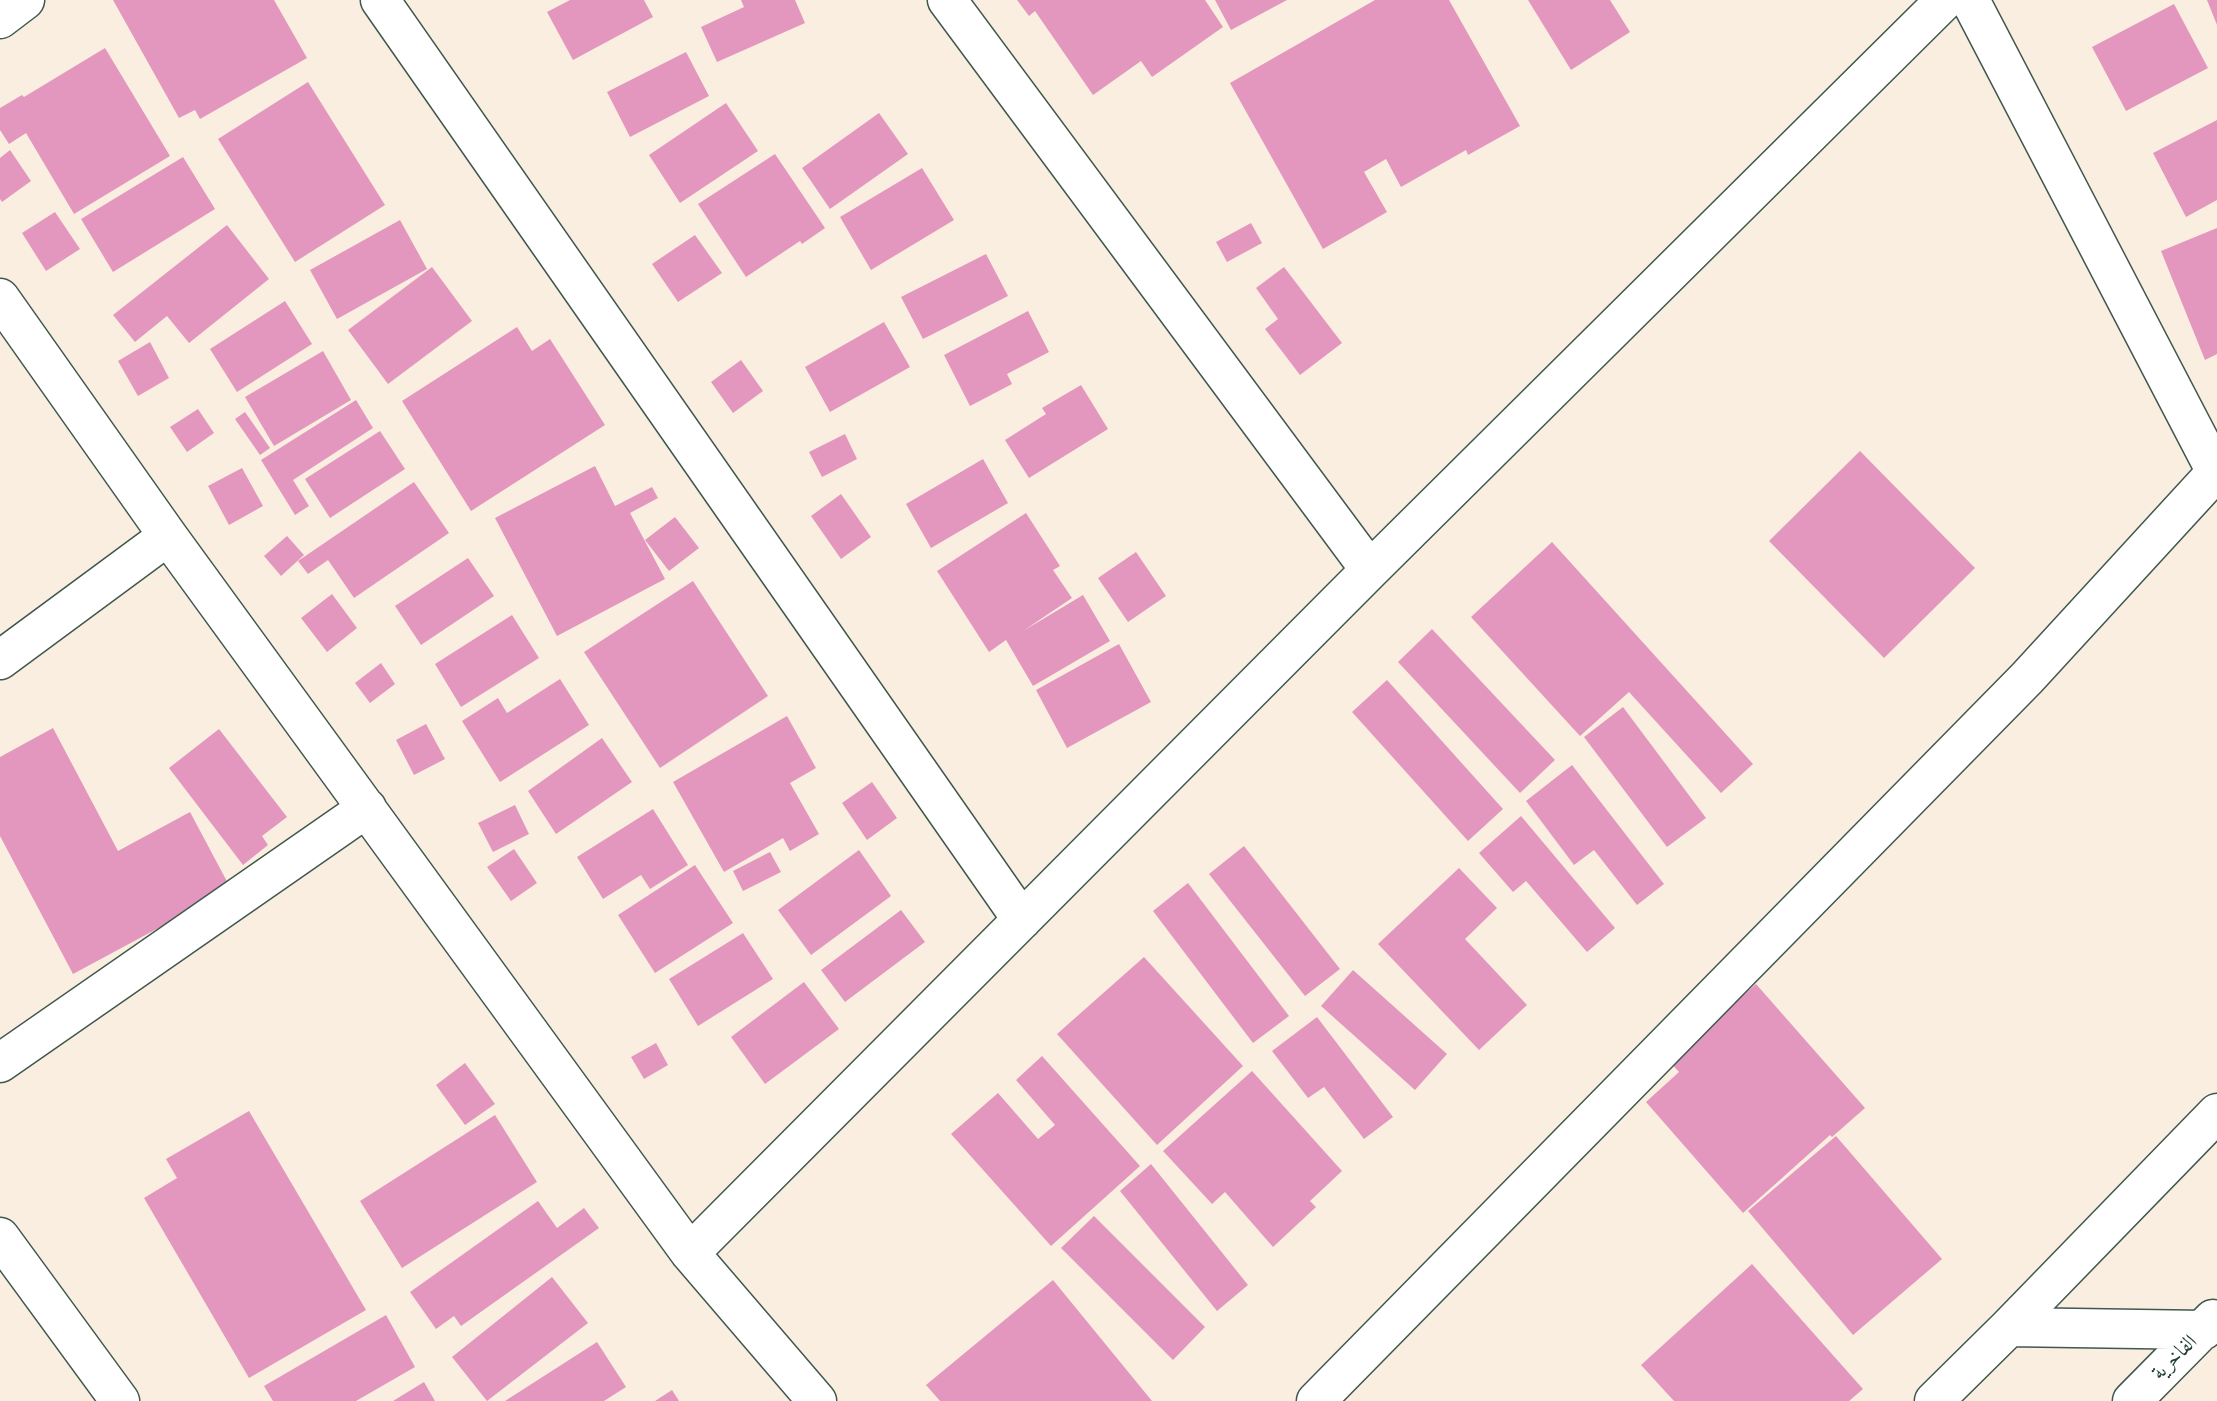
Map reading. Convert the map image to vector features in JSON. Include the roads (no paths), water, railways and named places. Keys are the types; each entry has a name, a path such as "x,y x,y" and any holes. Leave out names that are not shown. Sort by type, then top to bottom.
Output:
{"street":[{"path":"0,19 26,0"},
{"path":"380,0 1022,920"},
{"path":"947,0 1370,570"},
{"path":"690,1253 1370,570 1945,0"},
{"path":"1316,1401 2027,678 2217,472 1970,0"},
{"path":"1,302 690,1253 817,1401"},
{"path":"0,660 168,536"},
{"path":"0,1063 367,808"},
{"path":"1934,1401 2217,1113"},
{"path":"0,1237 120,1401"},
{"path":"2009,1327 2211,1322"},
{"name":"الفاخرية","path":"2132,1401 2211,1322"}]}
